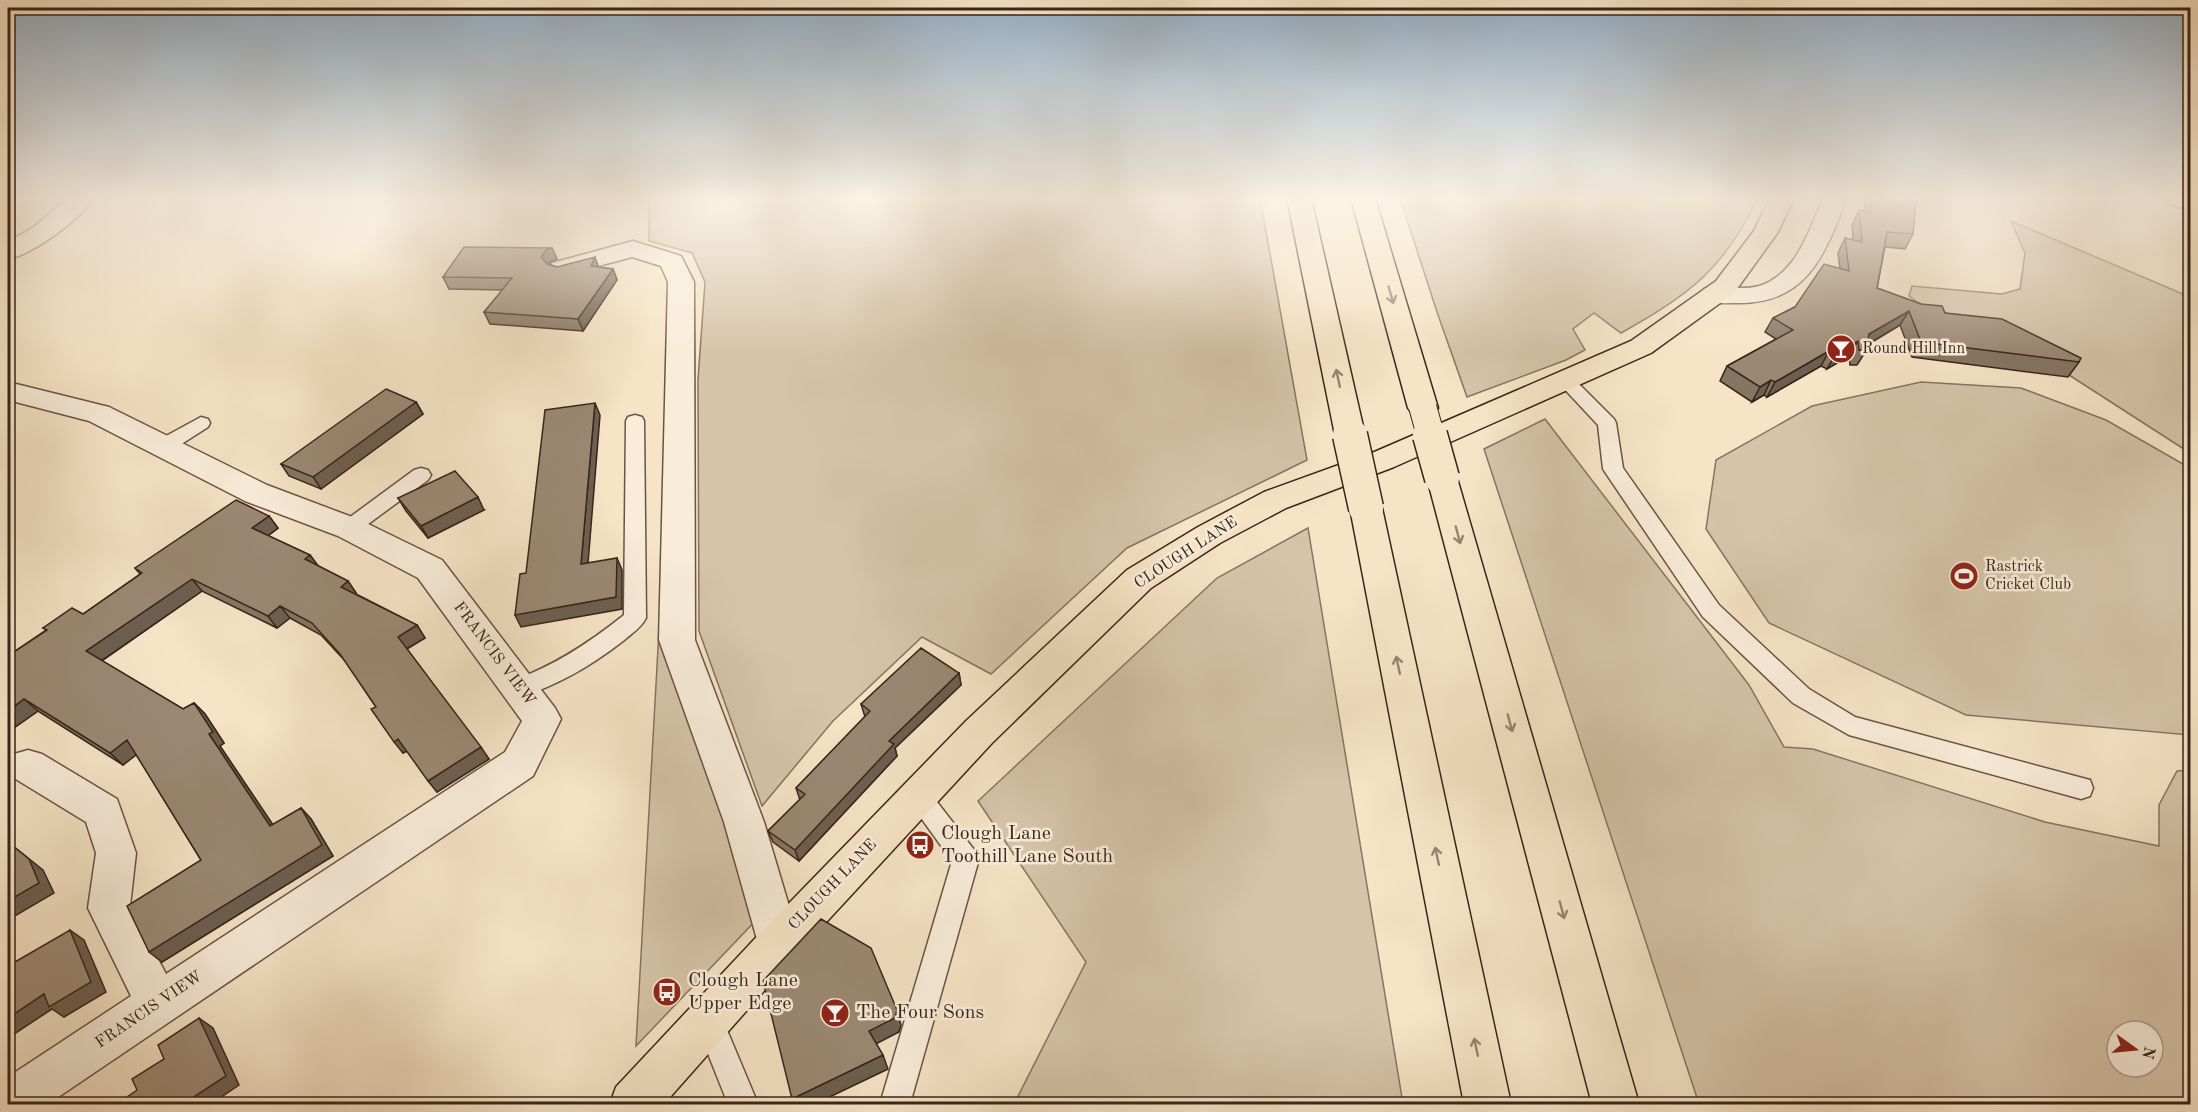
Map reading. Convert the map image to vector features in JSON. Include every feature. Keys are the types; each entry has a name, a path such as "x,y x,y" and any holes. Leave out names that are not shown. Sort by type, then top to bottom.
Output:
{"main road":[{"path":"1310,250 1366,508 1488,1104"},
{"path":"1378,250 1616,1104"},
{"name":"CLOUGH LANE","path":"633,1104 779,943 979,732 1139,579 1209,535 1275,500 1383,460 1641,347 1725,287 1753,250"}],"street":[{"path":"561,268 630,250"},
{"path":"636,250 672,261 681,282 677,640 744,822 779,943"},
{"path":"1713,295 1765,293 1797,276 1812,250"},
{"name":"FRANCIS VIEW","path":"8,390 99,414 256,493 349,528 430,570 542,719 519,764 8,1104"},
{"path":"28,766 103,811 116,853 109,908 158,1004"}],"lane":[{"path":"1565,380 1607,423 1613,469 1711,611 1801,696 1849,725 2081,788"},
{"path":"520,688 550,678 598,650 635,618 635,421"},
{"path":"162,447 201,423"},
{"path":"349,528 421,475"},
{"path":"895,1104 966,859 918,797"},
{"path":"709,1021 743,1104"}],"shaded area":[{"path":"681,250 1269,250 1307,460 1127,548 991,674 922,637 833,721 762,806 699,631 698,380 705,282 692,253"},
{"path":"1417,250 1727,250 1702,278 1685,292 1667,306 1621,333 1594,313 1573,329 1585,350 1566,360 1467,397"},
{"path":"2024,250 2079,250 2190,297 2190,453 2052,364 1929,311 1909,296 1912,286 2002,294 2020,289"},
{"name":"Rastrick Cricket Club","path":"1921,382 2021,388 2106,420 2190,468 2190,735 1966,715 1769,623 1706,529 1716,460 1812,406"},
{"path":"1545,419 1749,685 1784,747 1813,749 2045,822 2159,846 2159,805 2177,771 2190,770 2190,1104 1699,1104 1484,449"},
{"path":"1308,528 1403,1104 1014,1104 1086,962 978,801 1217,578"},
{"path":"659,630 760,916 636,1046"}],"building":[{"path":"462,250 546,250 541,257 547,264 557,267 595,257 591,266 613,269 578,319 484,312 512,278 443,277"},
{"path":"1846,250 1884,250 1877,288 1921,304 1942,306 1945,313 2002,319 2081,358 2079,362 1921,342 1909,311 1869,334 1866,351 1859,350 1858,341 1835,355 1829,351 1775,382 1771,380 1760,387 1727,366 1793,330 1773,318 1795,307 1824,264 1849,271"},
{"path":"386,389 416,402 313,477 281,464"},
{"path":"595,403 581,564 617,558 616,597 515,615 520,574 526,573 545,410"},
{"path":"455,471 478,497 421,526 398,498"},
{"path":"236,500 269,516 252,528 310,555 305,559 348,581 341,587 417,625 398,637 481,747 428,781 398,739 394,742 371,709 376,707 340,654 312,623 280,606 268,616 192,579 86,651 183,709 194,703 213,732 209,734 270,826 301,808 322,845 149,952 127,906 201,860 127,740 110,753 24,699 8,711 8,656 47,630 43,628 72,608 83,614 142,573 135,568"},
{"path":"921,648 959,673 889,741 894,744 795,850 768,831 805,794 796,788 870,711 861,704"},
{"path":"8,842 29,859 39,883 8,901"},
{"name":"The Four Sons","path":"821,919 871,948 897,1010 895,1018 869,1031 883,1055 792,1099 763,981"},
{"path":"70,930 91,982 49,1007 44,994 8,1018 8,966"},
{"path":"199,1018 226,1076 183,1104 117,1104 137,1090 132,1079 164,1059 158,1045"}],"place":[{"name":"Round Hill Inn","path":"1841,349"},
{"name":"Rastrick Cricket Club","path":"1964,576"},
{"name":"Clough Lane Toothill Lane South","path":"920,845"},
{"name":"Clough Lane Upper Edge","path":"667,992"},
{"name":"The Four Sons","path":"835,1013"}]}
